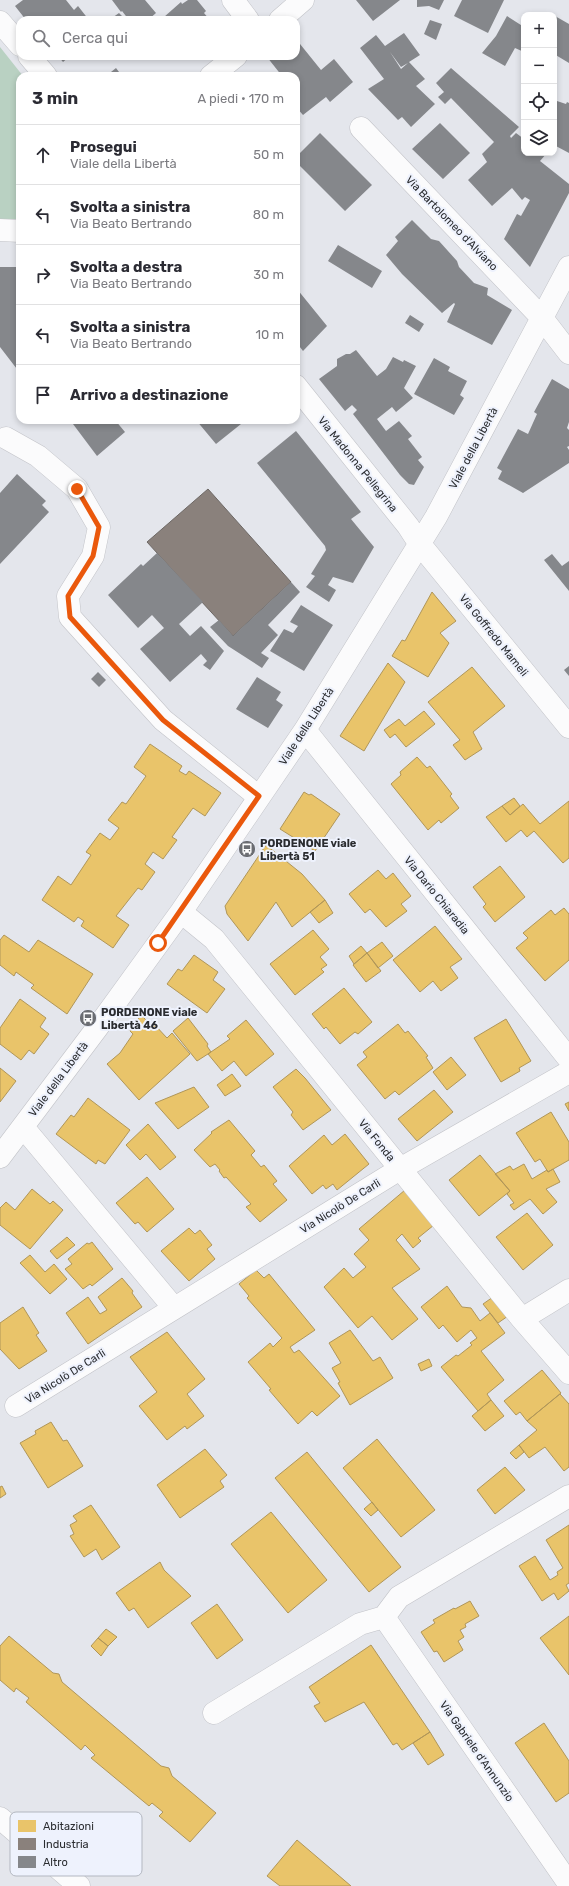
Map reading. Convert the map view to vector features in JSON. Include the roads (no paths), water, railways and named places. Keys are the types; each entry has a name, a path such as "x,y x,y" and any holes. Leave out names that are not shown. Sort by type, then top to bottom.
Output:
{"street":[{"path":"233,0 245,16"},
{"path":"285,16 303,0"},
{"path":"0,22 16,40"},
{"path":"32,60 43,72"},
{"path":"216,72 231,60"},
{"name":"Via Bartolomeo d'Alviano","path":"361,128 542,318 569,353"},
{"path":"0,230 16,231"},
{"name":"Viale della Libertà","path":"0,1157 181,912 305,730 436,517 569,267"},
{"name":"Via Madonna Pellegrina","path":"300,391 408,526 419,543"},
{"path":"6,438 38,456 77,489 99,527 93,556 68,596 70,617 163,720 259,796"},
{"name":"Via Goffredo Mameli","path":"419,543 569,727"},
{"name":"Via Dario Chiaradia","path":"305,730 569,1059"},
{"name":"Via Fonda","path":"181,912 214,939 522,1319 569,1373"},
{"name":"Via Nicolò De Carli","path":"16,1406 400,1169 569,1072"},
{"path":"23,1127 174,1308"},
{"path":"522,1319 569,1290"},
{"path":"214,1713 360,1624 384,1617 399,1597 569,1496"},
{"name":"Via Gabriele d'Annunzio","path":"384,1617 569,1884"},
{"path":"0,1818 10,1827"},
{"path":"67,1876 79,1886"}],"place":[{"name":"PORDENONE viale Libertà 51","path":"247,849"},
{"name":"PORDENONE viale Libertà 46","path":"88,1018"}]}
